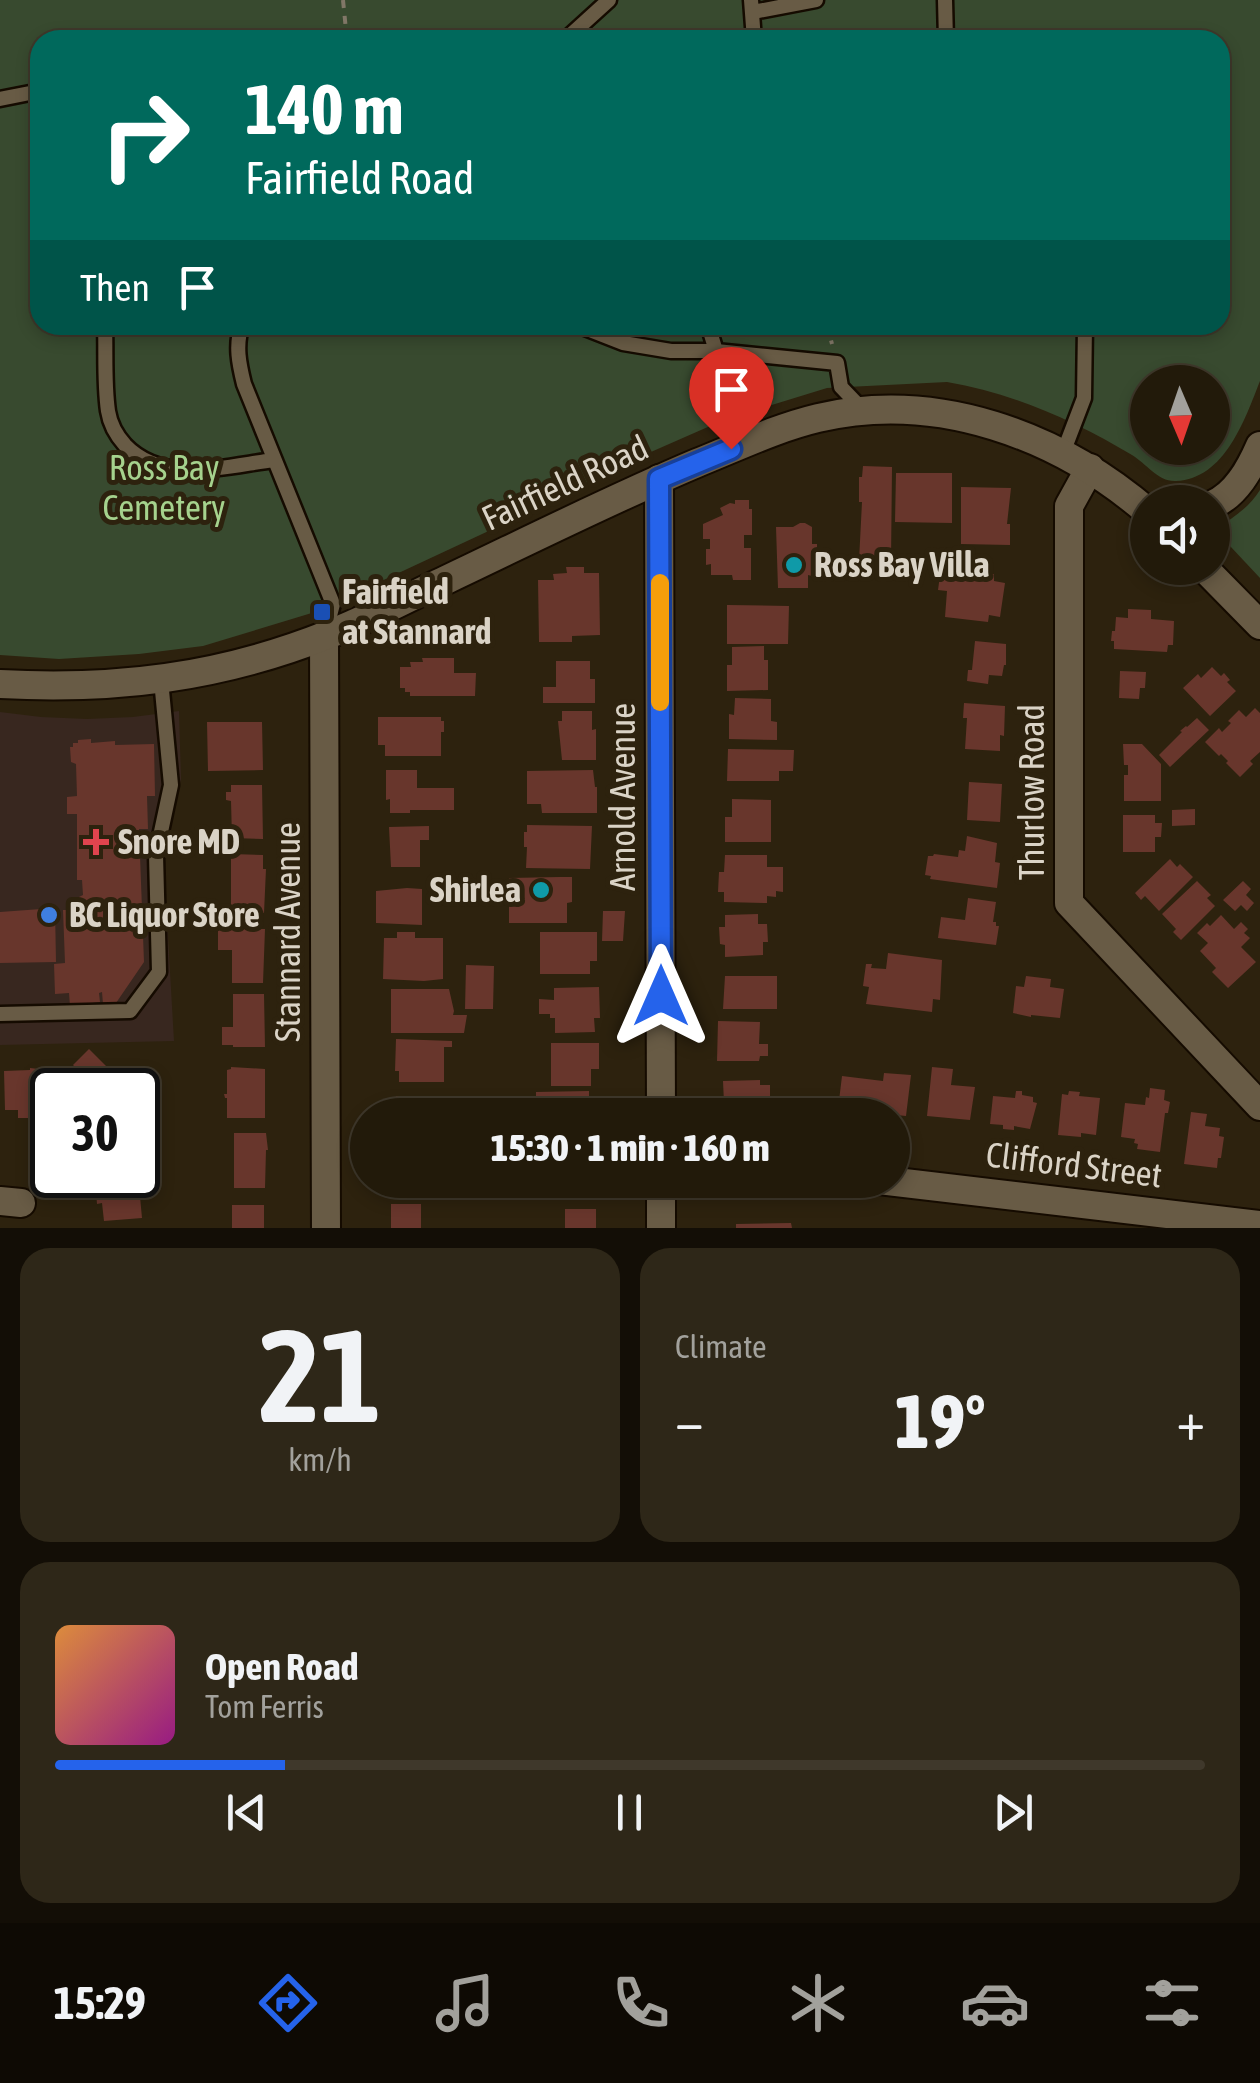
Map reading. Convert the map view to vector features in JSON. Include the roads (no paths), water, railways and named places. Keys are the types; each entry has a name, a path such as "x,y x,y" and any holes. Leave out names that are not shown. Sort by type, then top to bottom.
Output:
{"street":[{"name":"Fairfield Road","path":"0,684 48,687 161,680 217,670 324,636 659,479 767,434 819,418 864,412 914,412 985,422 1025,436 1090,468 1130,498"},
{"path":"1230,494 1254,462 1260,446"},
{"name":"Thurlow Road","path":"1090,468 1069,506 1070,903 1260,1106"},
{"name":"Arnold Avenue","path":"659,479 661,1098"},
{"path":"1221,585 1260,625"},
{"name":"Stannard Avenue","path":"324,636 326,1228"},
{"name":"Clifford Street","path":"910,1184 1260,1225"},
{"path":"661,1228 662,1198"}],"lane":[{"path":"576,30 609,0"},
{"path":"752,6 816,0"},
{"path":"945,0 946,30"},
{"path":"0,100 30,93"},
{"path":"105,335 108,413 115,433 128,448 144,459 179,470 274,460"},
{"path":"239,335 238,358 244,384 333,604 324,636"},
{"path":"603,335 623,343 671,351 716,350 837,363 841,387 864,412"},
{"path":"711,335 716,350"},
{"path":"1063,454 1084,398 1085,335"},
{"path":"0,1014 130,1011 159,972 156,855 170,785 161,680"}],"place":[{"name":"Ross Bay Villa","path":"794,565"},
{"name":"Fairfield at Stannard","path":"322,612"},
{"name":"Snore MD","path":"96,842"},
{"name":"Shirlea","path":"541,890"},
{"name":"BC Liquor Store","path":"49,915"}],"park label":[{"name":"Ross Bay Cemetery","path":"164,488"}]}
